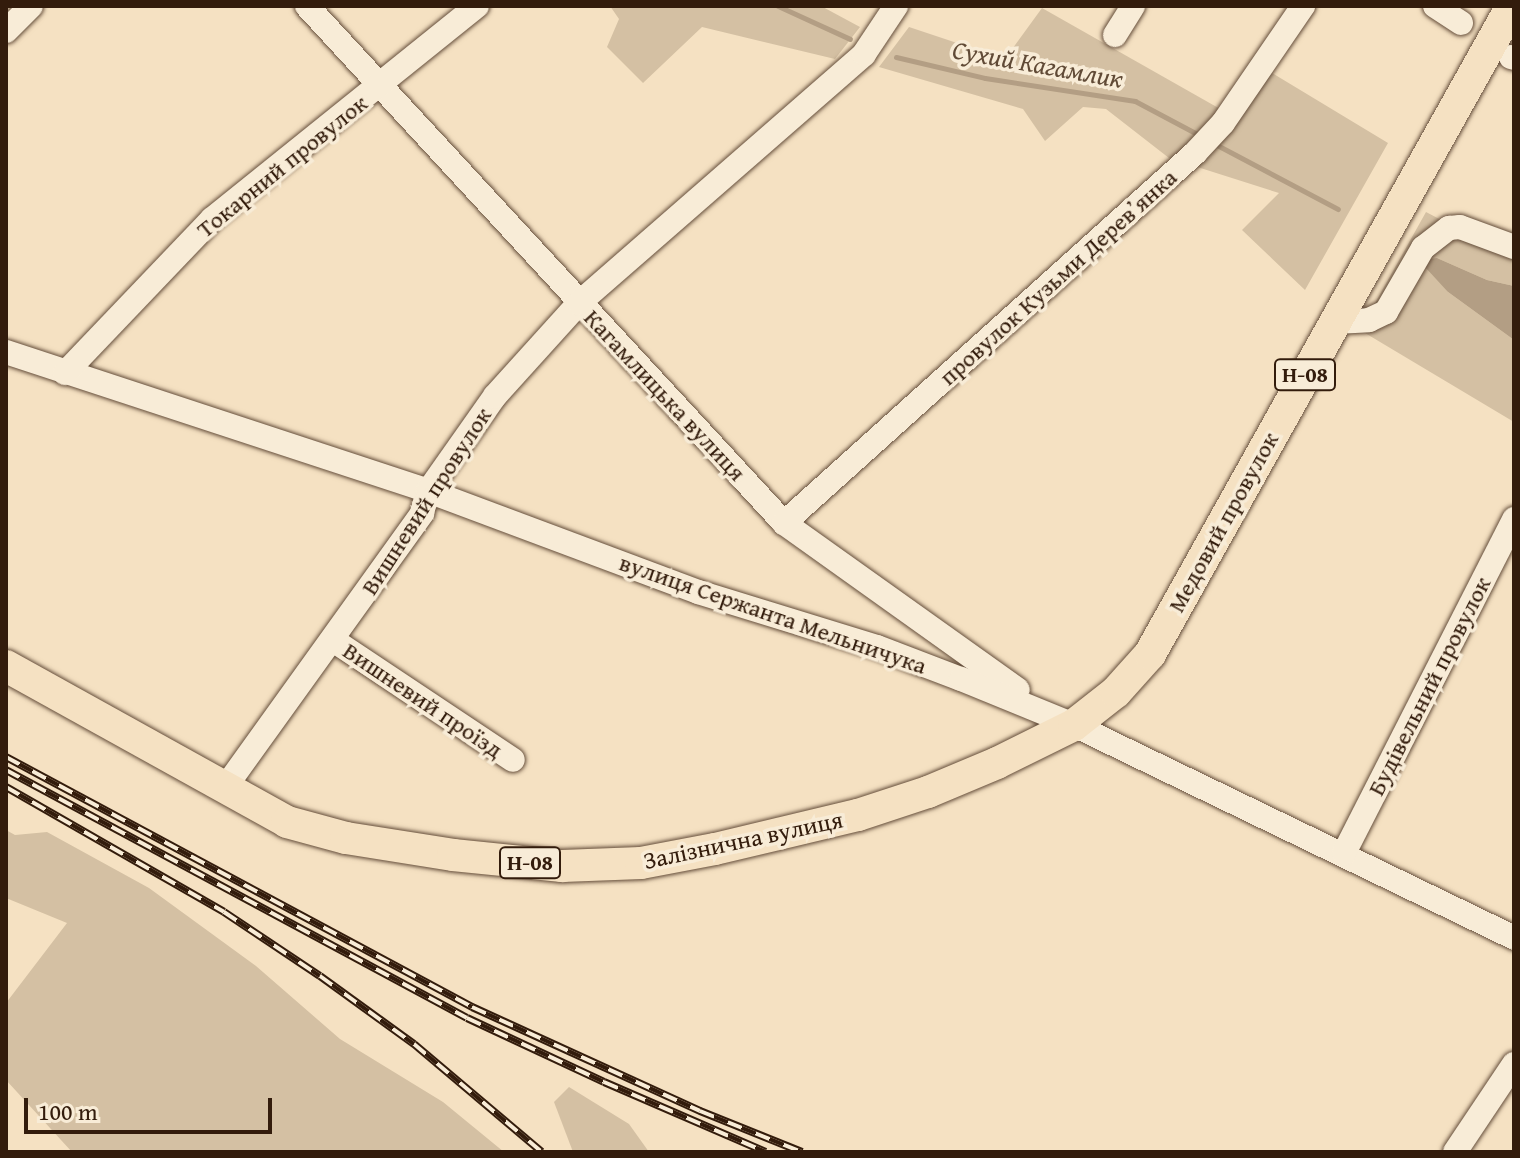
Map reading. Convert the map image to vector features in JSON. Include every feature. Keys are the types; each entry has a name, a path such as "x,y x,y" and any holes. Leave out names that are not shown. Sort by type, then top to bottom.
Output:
{"main road":[{"name":"Медовий провулок","path":"1074,725 1116,692 1150,654 1512,6"},
{"name":"Залізнична вулиця","path":"6,666 287,822 346,838 453,855 562,866 641,863 858,815 928,792 1074,725"}],"street":[{"path":"6,31 31,6"},
{"name":"Кагамлицька вулиця","path":"307,6 784,523 1002,680 1074,725"},
{"name":"Токарний провулок","path":"65,373 212,219 477,6"},
{"name":"Вишневий провулок","path":"224,789 422,513 428,491 495,396 579,303 864,54 896,6"},
{"path":"1115,35 1133,6"},
{"name":"провулок Кузьми Деревʼянка","path":"784,523 1195,153 1223,123 1303,6"},
{"path":"1435,6 1461,23"},
{"path":"1335,322 1369,320 1386,312 1423,248 1449,228 1460,227 1514,247"},
{"name":"вулиця Сержанта Мельничука","path":"6,352 428,491 698,592 877,647 1074,725 1344,853 1514,938"},
{"name":"Будівельний провулок","path":"1344,853 1514,519"},
{"name":"Вишневий проїзд","path":"333,640 513,760"},
{"path":"1455,1152 1514,1064"}],"shaded area":[{"path":"610,6 821,6 860,27 835,59 702,27 643,83 607,47 619,19"},
{"path":"1042,8 1222,110 1254,62 1388,143 1305,290 1242,230 1279,193 1169,158 1106,109 1083,107 1045,141 1023,109 879,67 909,27 1005,59"},
{"path":"1426,212 1514,258 1514,286 1487,280 1437,258 1448,292 1514,340 1514,422 1360,330"},
{"path":"1437,258 1487,280 1514,286 1514,340 1448,292 1425,267 1423,260"},
{"path":"6,830 15,835 47,832 149,888 256,966 340,1039 443,1102 504,1152 72,1152 6,1080 6,1003 67,923 6,898"},
{"path":"569,1087 629,1124 649,1152 573,1152 554,1102"}],"waterway":[{"name":"Сухий Кагамлик","path":"778,6 850,39"},
{"name":"Сухий Кагамлик","path":"896,57 985,78 1135,101 1199,135"},
{"name":"Сухий Кагамлик","path":"1215,144 1338,209"}],"railway":[{"path":"6,757 472,1007 700,1111 802,1152"},
{"path":"6,770 467,1018 766,1152"},
{"path":"6,787 224,912 320,976 414,1044 542,1152"}]}
